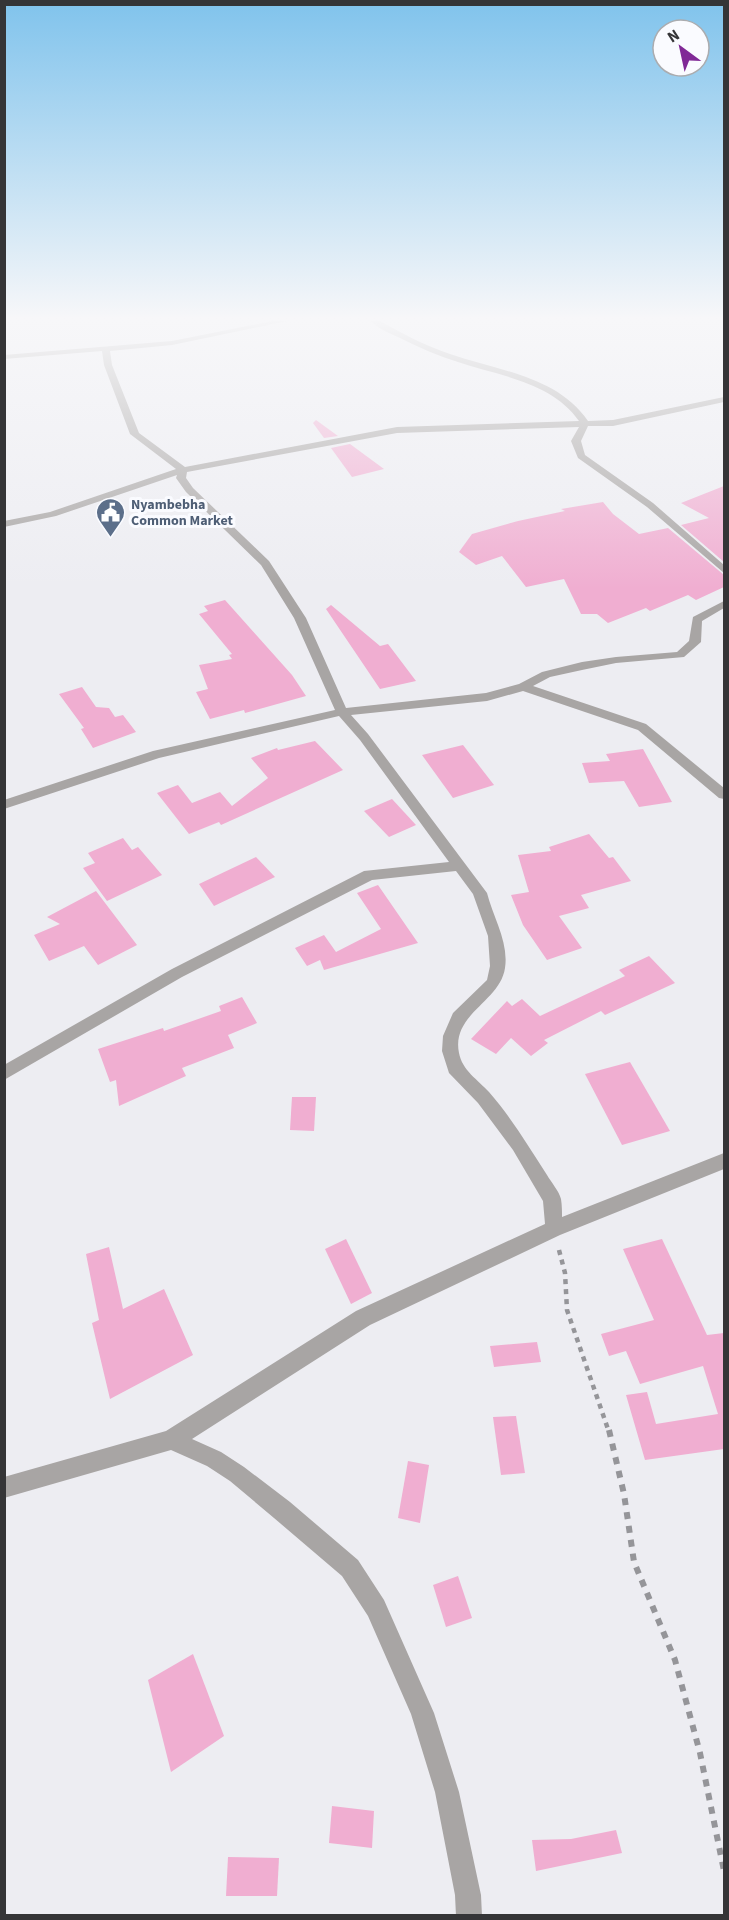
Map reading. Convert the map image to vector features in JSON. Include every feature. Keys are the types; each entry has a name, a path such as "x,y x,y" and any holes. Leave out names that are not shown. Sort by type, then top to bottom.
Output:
{"street":[{"path":"126,411 135,434 183,470"},
{"path":"579,411 585,424"},
{"path":"4,524 52,514 183,470 397,430 613,423 670,411"},
{"path":"585,424 576,441 581,456 650,505 724,570"},
{"path":"183,470 181,478 189,489 266,563 300,618 342,712 364,737 480,893 485,913 495,936 498,966 494,983 459,1017 451,1036 450,1051 455,1068 484,1098 519,1145 552,1199 554,1229"},
{"path":"4,805 157,754 342,712 487,697 524,687 546,674 582,666 616,660 680,655 695,642 697,619 724,604"},
{"path":"524,687 642,727 724,795"},
{"path":"4,1073 177,973 369,875 461,866"},
{"path":"4,1488 171,1440 363,1318 554,1229 724,1161"},
{"path":"171,1440 214,1459 237,1474 351,1568 371,1600 422,1713 447,1792 468,1895 469,1916"}],"path":[{"path":"554,1229 566,1273 567,1310 611,1437 624,1494 634,1562 675,1660 700,1753 724,1871"}],"building":[{"path":"316,420 338,436 324,438 313,423"},
{"path":"350,444 384,469 352,477 331,448"},
{"path":"724,486 724,562 681,525 709,518 681,503"},
{"path":"603,502 613,514 639,534 668,528 724,575 724,587 696,600 688,595 650,611 646,608 608,623 597,614 581,614 564,579 526,587 502,556 476,565 459,552 472,534 565,511 561,509"},
{"path":"225,600 292,675 306,696 245,713 244,710 210,719 196,692 208,689 199,665 232,659 229,655 232,654 199,614 208,611 204,606"},
{"path":"331,605 380,646 388,644 416,681 380,689 326,609"},
{"path":"82,687 96,707 109,708 115,717 123,715 136,732 93,748 81,729 84,728 59,694"},
{"path":"315,741 343,770 221,825 219,822 189,834 157,793 178,785 192,803 220,792 232,806 268,778 251,758 277,748 278,750"},
{"path":"463,745 494,785 453,798 422,755"},
{"path":"643,749 672,802 639,807 624,781 589,783 582,763 610,761 606,754"},
{"path":"392,799 416,825 389,837 364,811"},
{"path":"589,834 609,858 613,857 631,881 581,895 589,908 559,916 582,948 547,960 523,925 511,895 529,892 518,855 551,851 549,847"},
{"path":"123,838 132,850 138,847 162,875 107,901 83,868 95,863 88,853"},
{"path":"256,857 275,877 214,906 199,884"},
{"path":"378,885 418,943 324,970 320,960 307,966 295,948 324,935 336,952 381,929 357,893"},
{"path":"96,891 137,945 98,965 84,946 49,961 34,935 60,924 47,917"},
{"path":"649,956 675,983 605,1015 601,1011 544,1040 548,1043 531,1056 511,1038 496,1054 471,1039 507,1001 512,1006 522,999 540,1016 625,976 619,970"},
{"path":"242,997 257,1023 228,1035 234,1048 182,1068 186,1076 119,1106 116,1080 110,1082 98,1049 163,1028 164,1031 221,1011 219,1006"},
{"path":"630,1062 670,1131 622,1145 585,1074"},
{"path":"292,1097 316,1097 314,1131 290,1130"},
{"path":"346,1239 372,1293 351,1304 325,1249"},
{"path":"662,1239 707,1335 724,1333 724,1449 645,1460 626,1395 647,1392 656,1424 718,1414 703,1366 640,1384 626,1351 609,1356 601,1334 654,1320 623,1249"},
{"path":"109,1247 123,1309 164,1289 193,1355 110,1399 92,1323 99,1320 86,1254"},
{"path":"537,1342 541,1362 494,1367 490,1346"},
{"path":"516,1416 525,1473 501,1475 493,1417"},
{"path":"408,1461 429,1465 420,1523 398,1518"},
{"path":"458,1576 472,1618 446,1627 433,1585"},
{"path":"193,1654 224,1736 171,1772 148,1680"},
{"path":"332,1806 374,1811 372,1848 329,1843"},
{"path":"616,1830 622,1853 536,1871 532,1840 571,1839"},
{"path":"228,1857 279,1858 277,1896 226,1896"}],"place":[{"name":"Nyambebha Common Market","path":"110,538"}]}
